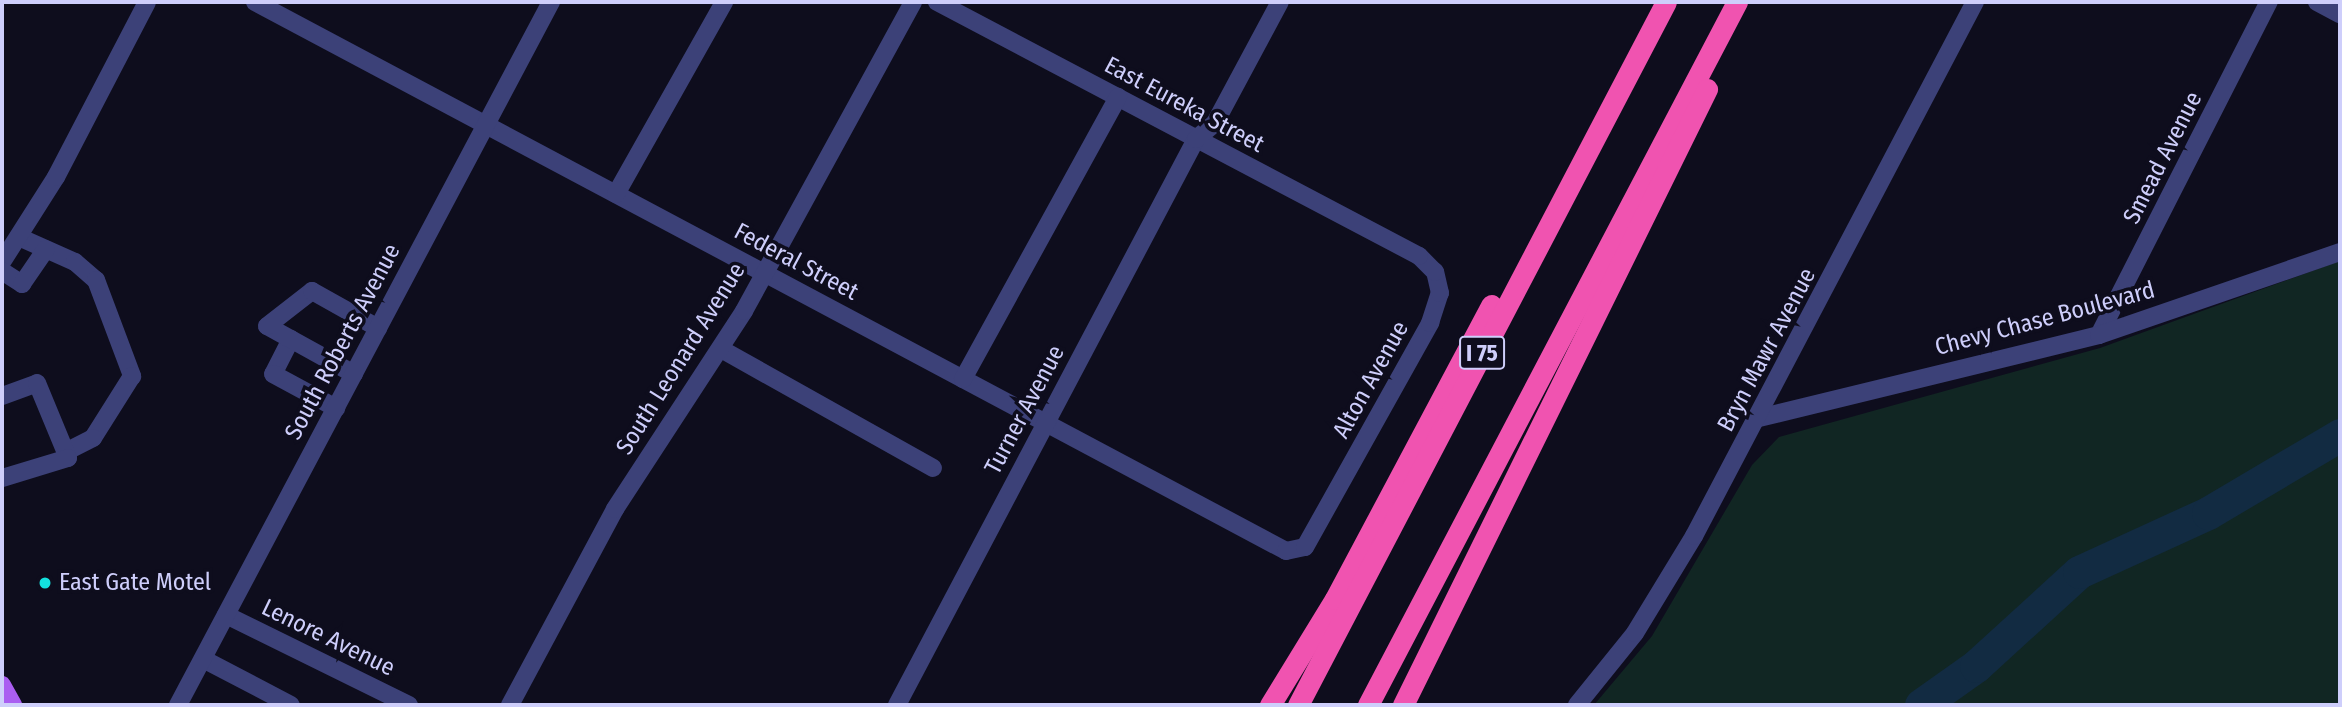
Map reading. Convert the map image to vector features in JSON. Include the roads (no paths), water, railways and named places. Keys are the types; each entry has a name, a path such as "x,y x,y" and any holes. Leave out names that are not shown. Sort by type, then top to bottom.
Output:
{"highway":[{"name":"I 75","path":"1298,705 1666,2"},
{"name":"I 75","path":"1368,705 1737,2"},
{"path":"1403,705 1751,2"},
{"path":"1270,705 1335,599 1506,277 1559,206"}],"street":[{"path":"2,262 21,238 147,2"},
{"name":"Federal Street","path":"255,2 1286,551 1296,552 1312,538"},
{"name":"South Roberts Avenue","path":"178,705 551,2"},
{"path":"616,194 724,2"},
{"name":"South Leonard Avenue","path":"510,705 615,509 721,349 913,2"},
{"name":"East Eureka Street","path":"937,2 1409,251"},
{"name":"Turner Avenue","path":"897,705 1196,139 1215,123 1280,2"},
{"name":"Bryn Mawr Avenue","path":"1577,705 1635,633 1759,418 1975,2"},
{"name":"Smead Avenue","path":"2099,335 2269,2"},
{"path":"2316,2 2340,14"},
{"path":"963,379 1118,97"},
{"path":"21,238 46,249 96,279 132,376 93,438 65,452"},
{"path":"2,271 22,284 46,249"},
{"name":"Alton Avenue","path":"1312,538 1438,303 1435,272 1409,251"},
{"name":"Chevy Chase Boulevard","path":"1759,418 2099,335 2340,252"},
{"path":"354,374 267,326 312,292 378,328"},
{"path":"291,339 273,374 336,408"},
{"path":"721,349 933,468"},
{"path":"2,396 37,383 68,458 2,478"},
{"name":"Lenore Avenue","path":"226,615 409,705"},
{"path":"203,659 288,705"}],"waterway":[{"path":"1921,705 1976,666 2079,572 2208,513 2340,435"}],"place":[{"name":"East Gate Motel","path":"45,583"}]}
